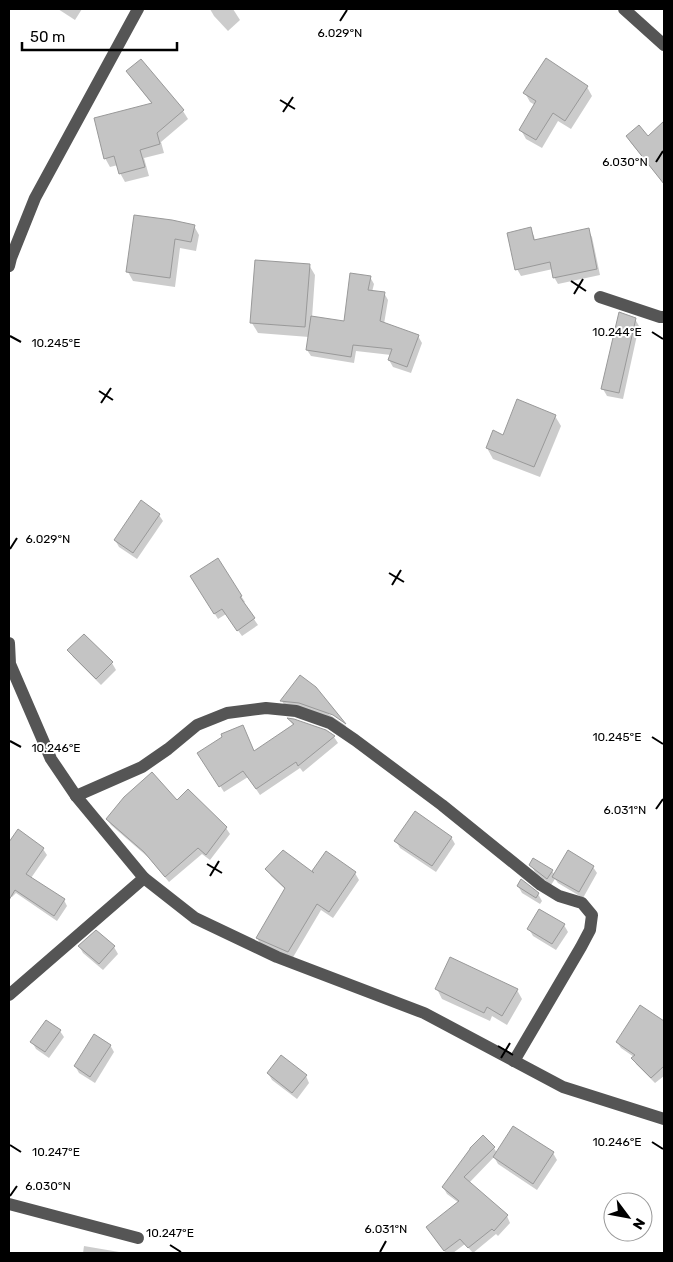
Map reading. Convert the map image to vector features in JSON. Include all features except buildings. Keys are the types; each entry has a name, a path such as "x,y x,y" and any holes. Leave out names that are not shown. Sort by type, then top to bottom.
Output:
{"street":[{"path":"9,266 35,198 138,9"},
{"path":"624,9 664,45"},
{"path":"600,297 664,317"},
{"path":"9,643 9,664 51,759 76,796 144,878 195,918 277,957 424,1013 563,1087 664,1119"},
{"path":"76,796 142,767 168,749 196,725 226,713 266,708 296,711 330,723 442,805 541,885 560,896 582,903 592,915 590,930 582,947 514,1061"},
{"path":"9,994 144,878"},
{"path":"9,1204 138,1238"}]}
